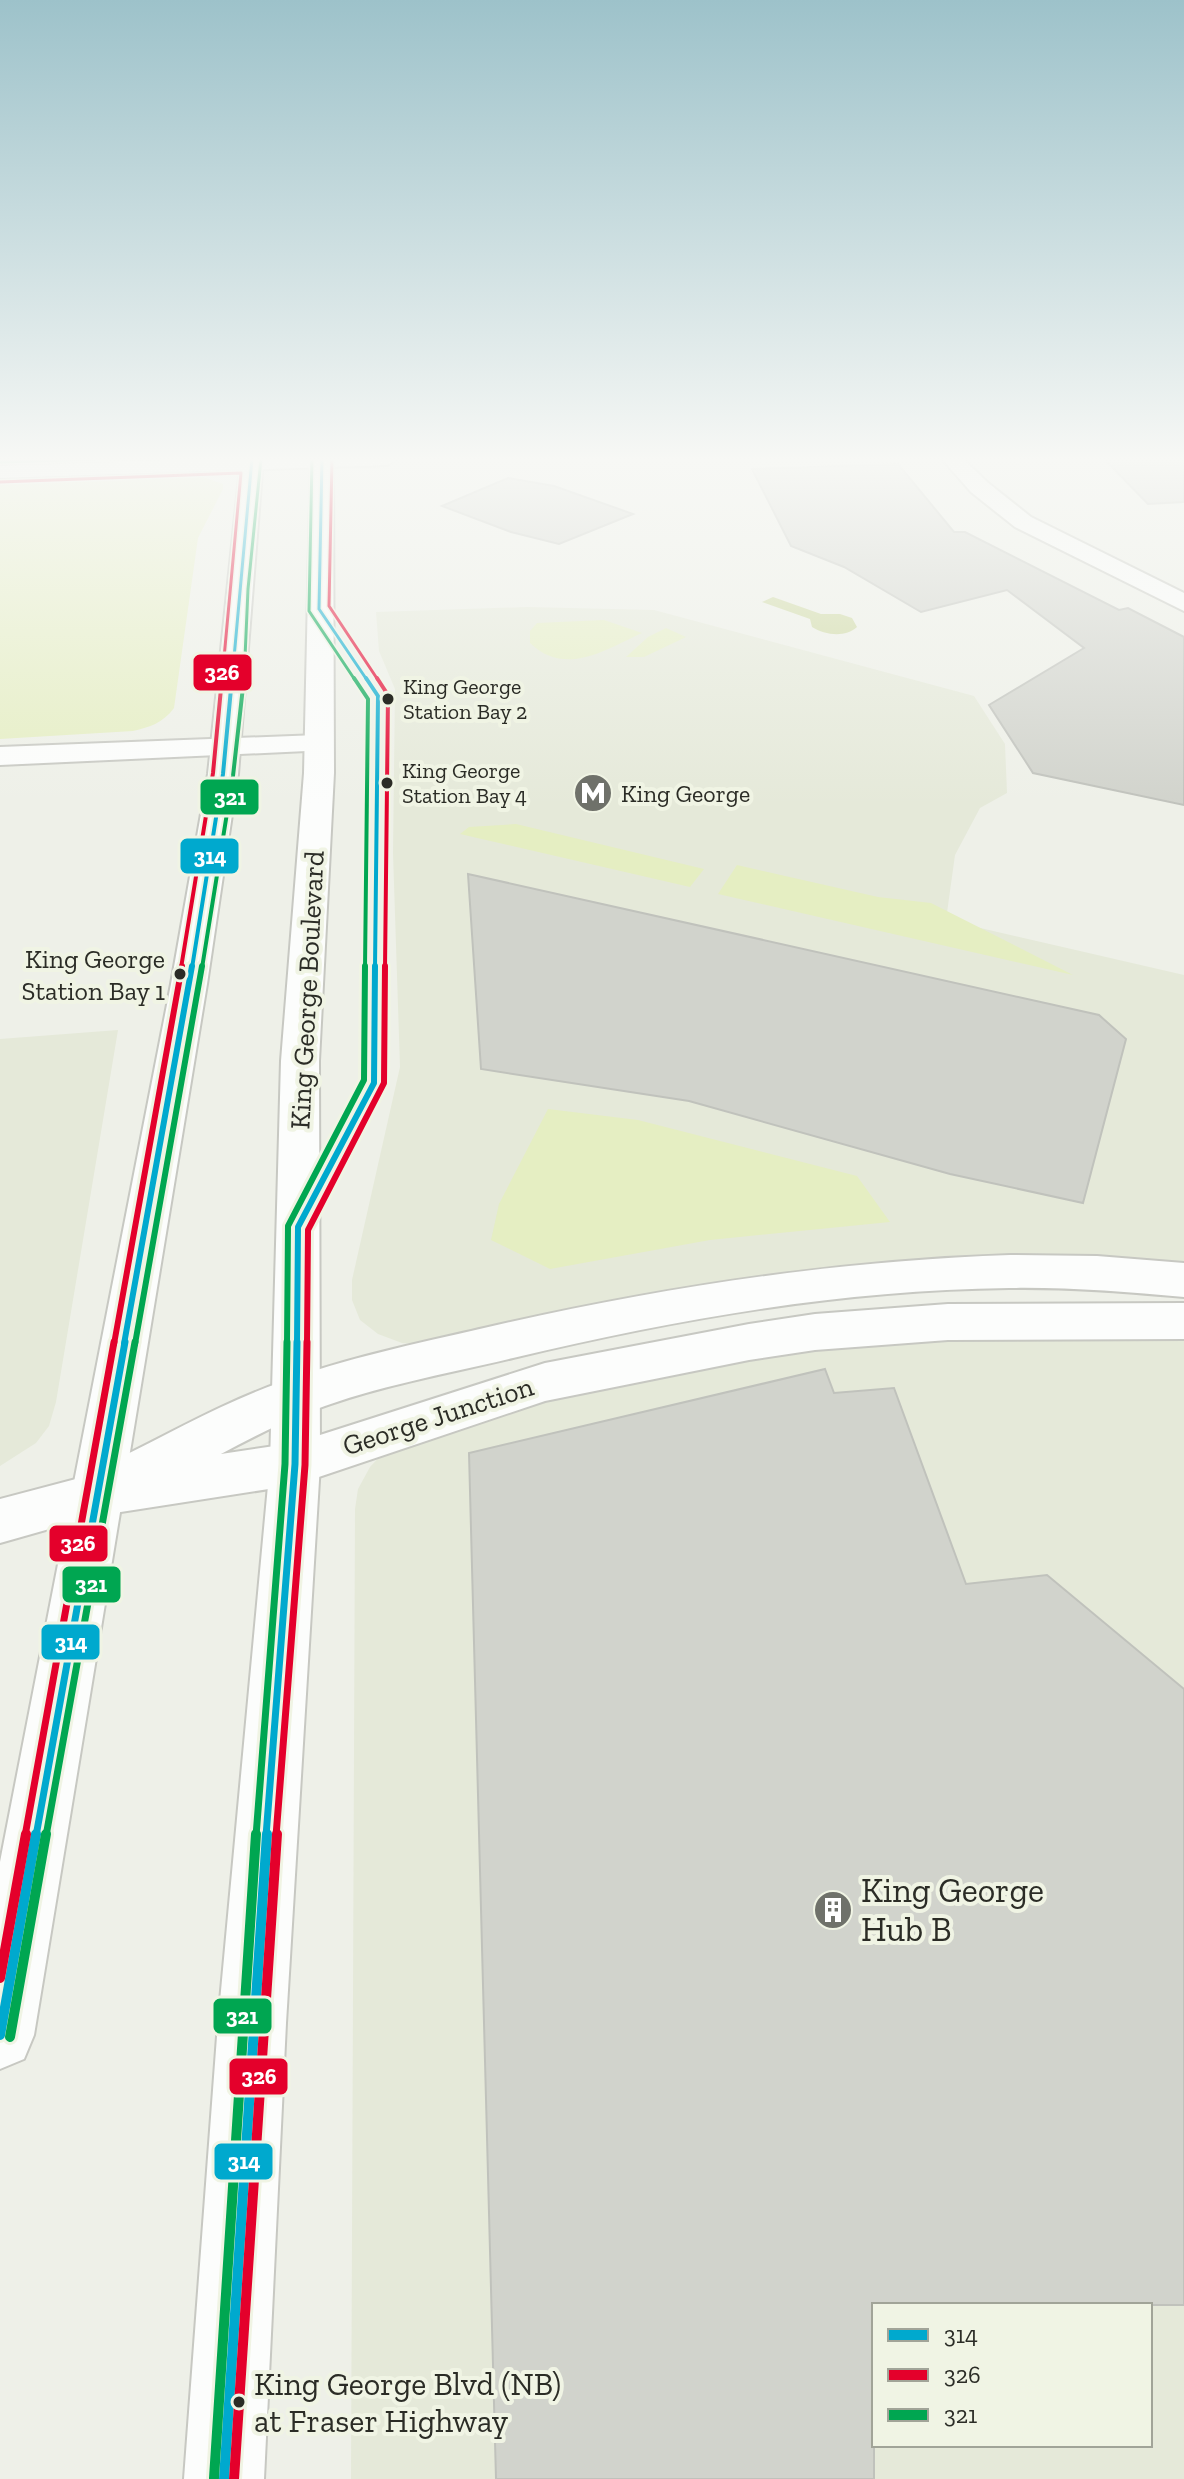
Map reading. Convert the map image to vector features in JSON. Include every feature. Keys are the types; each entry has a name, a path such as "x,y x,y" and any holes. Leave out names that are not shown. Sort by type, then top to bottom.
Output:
{"main road":[{"path":"0,2035 189,984 227,746 239,575"},
{"name":"King George Boulevard","path":"224,2479 252,2023 295,1464 300,1061 318,744 320,575"},
{"path":"1128,575 1184,603"},
{"path":"0,756 318,744"},
{"name":"George Junction","path":"95,1494 296,1396 387,1370 604,1317 770,1288 871,1278 968,1273 1114,1273 1184,1280"},
{"name":"George Junction","path":"95,1494 295,1464 545,1382 749,1342 828,1331 948,1322 1184,1321"},
{"path":"0,1521 95,1494"}],"shaded area":[{"path":"0,575 193,575 174,708 165,717 156,724 133,731 0,739"},
{"path":"773,597 821,614 840,614 852,618 857,627 841,634 823,632 812,627 810,619 762,602"},
{"path":"527,607 654,610 974,696 1005,744 1007,793 980,808 955,855 946,920 1184,975 1184,1269 1089,1262 429,1345 402,1343 378,1334 360,1320 352,1300 352,1280 400,1067 393,853 395,689 379,651 376,612"},
{"path":"604,620 642,633 600,653 571,659 543,653 530,643 530,631 537,623"},
{"path":"666,628 686,637 644,657 626,657 648,637"},
{"path":"516,824 704,869 690,887 460,834 469,827"},
{"path":"737,865 878,897 931,903 1073,975 718,894"},
{"path":"118,1030 56,1402 49,1426 36,1443 0,1466 0,1039"},
{"path":"548,1109 638,1120 857,1176 890,1222 710,1240 550,1269 491,1240 499,1204"},
{"name":"King George Hub B","path":"1184,1330 1184,2479 351,2479 355,1509 358,1489 370,1467 384,1452 400,1442 650,1371 937,1333"}],"building":[{"path":"857,575 1049,575 1119,610 1128,608 1184,637 1184,805 1033,773 989,705 1084,648 1007,590 921,612"},
{"path":"468,874 1099,1015 1126,1039 1083,1203 950,1174 689,1101 481,1069"},
{"name":"King George Hub B","path":"825,1369 834,1393 894,1388 966,1584 1047,1575 1184,1689 1184,2305 872,2303 874,2479 496,2479 469,1453"}],"transit line":[{"name":"326","path":"0,1978 179,982 213,773 232,575"},
{"name":"314","path":"0,2035 189,984 223,774 241,575"},
{"name":"321","path":"10,2037 199,986 233,776 243,690 249,575"},
{"name":"321","path":"214,2478 242,2022 285,1464 288,1226 364,1080 368,699 309,611 310,575"},
{"name":"314","path":"319,609 320,575"},
{"name":"326","path":"234,2479 262,2024 305,1465 308,1230 384,1083 388,695 329,606 330,575"},
{"name":"314","path":"224,2479 252,2023 295,1464 298,1227 374,1083 378,696 319,609"}],"place":[{"name":"King George Station Bay 2","path":"388,699"},
{"name":"King George Station Bay 4","path":"387,783"},
{"name":"King George","path":"593,793"},
{"name":"King George Station Bay 1","path":"180,974"},
{"name":"King George Hub B","path":"833,1910"},
{"name":"King George Blvd (NB) at Fraser Highway","path":"239,2402"}]}
